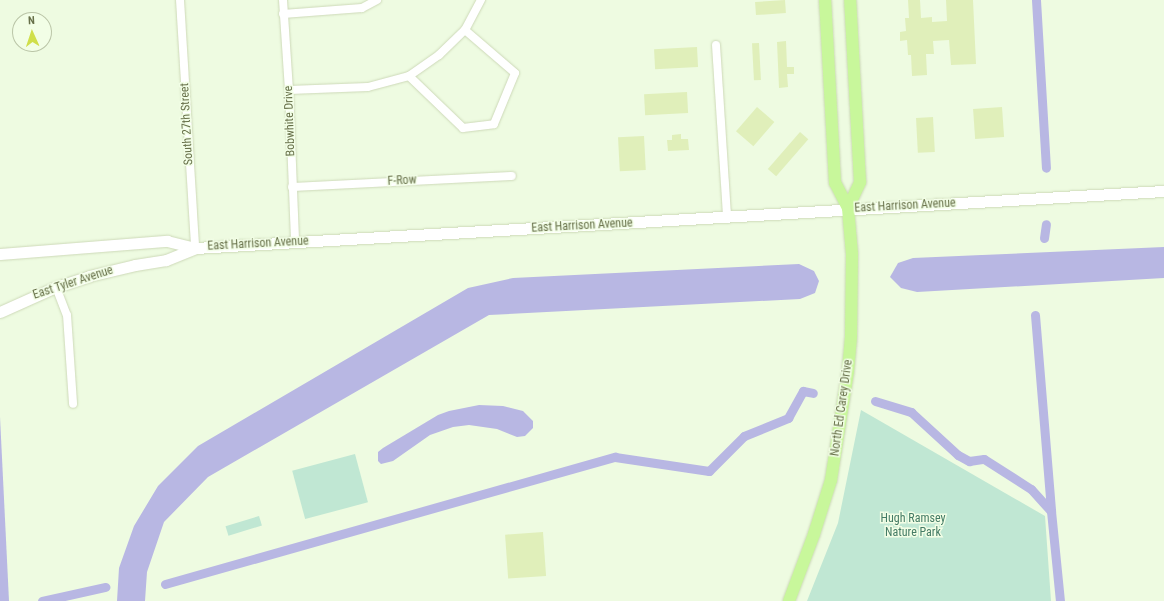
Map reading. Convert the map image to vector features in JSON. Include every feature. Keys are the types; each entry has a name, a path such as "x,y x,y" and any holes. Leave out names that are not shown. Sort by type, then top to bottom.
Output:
{"main road":[{"path":"825,0 835,183 848,208"},
{"path":"848,208 860,182 850,0"},
{"name":"East Harrison Avenue","path":"0,254 167,241 195,248 727,217 848,208 1164,191"},
{"name":"North Ed Carey Drive","path":"789,601 814,534 831,480 848,371 851,336 852,254 848,208"},
{"name":"East Tyler Avenue","path":"0,312 56,287 106,271 166,260 195,248"}],"street":[{"name":"South 27th Street","path":"180,0 195,248"},
{"name":"Bobwhite Drive","path":"283,0 289,90 295,242"},
{"path":"283,14 362,8 377,0"},
{"path":"289,90 368,87 409,76 440,55 465,30 481,0"},
{"path":"409,76 463,128 494,124 514,73 465,30"},
{"path":"716,45 727,217"},
{"name":"F-Row","path":"292,187 512,176"},
{"path":"56,287 67,315 73,404"}],"green space":[{"name":"Hugh Ramsey Nature Park","path":"861,410 1045,516 1051,601 807,601 838,523"},
{"path":"355,454 368,502 305,519 292,471"},
{"path":"259,516 262,526 228,536 226,526"}],"water":[{"path":"1164,247 1164,278 917,292 901,288 890,277 898,263 913,258"},
{"path":"799,264 814,271 819,281 815,293 800,299 489,315 208,477 164,522 147,572 145,601 117,601 119,568 134,526 158,486 198,446 468,288 513,278"},
{"path":"479,405 503,406 523,411 533,421 533,428 525,436 517,437 497,429 469,425 453,427 430,435 393,461 381,464 378,461 378,452 383,448 438,415 449,411"},
{"path":"0,417 9,601 0,601"}],"building":[{"path":"785,0 786,13 756,15 755,2"},
{"path":"908,0 920,0 921,18 932,17 932,22 947,21 946,0 973,0 976,64 951,65 949,40 933,41 934,54 926,54 927,75 912,76 911,55 908,55 907,40 900,41 900,32 906,31 905,18 909,18"},
{"path":"786,41 787,67 794,67 794,74 787,74 788,87 779,88 777,42"},
{"path":"752,43 759,43 761,80 754,80"},
{"path":"697,47 698,67 655,69 654,49"},
{"path":"687,92 688,113 645,115 644,94"},
{"path":"757,107 774,122 753,146 736,131"},
{"path":"1002,107 1004,137 975,139 973,109"},
{"path":"933,117 935,152 918,153 916,118"},
{"path":"800,132 808,139 776,176 768,169"},
{"path":"681,134 681,139 688,139 689,150 668,151 667,140 672,140 672,135"},
{"path":"644,136 646,170 620,171 618,137"},
{"path":"543,532 546,576 508,579 505,535"}],"waterway":[{"path":"1036,0 1046,168"},
{"path":"1044,238 1046,224"},
{"path":"1035,315 1051,511"},
{"path":"165,584 615,457 709,471 744,436 788,418 803,391 813,393"},
{"path":"875,401 911,412 958,455 969,461 984,459 1031,489 1051,511 1060,601"},
{"path":"42,601 105,587"}]}
